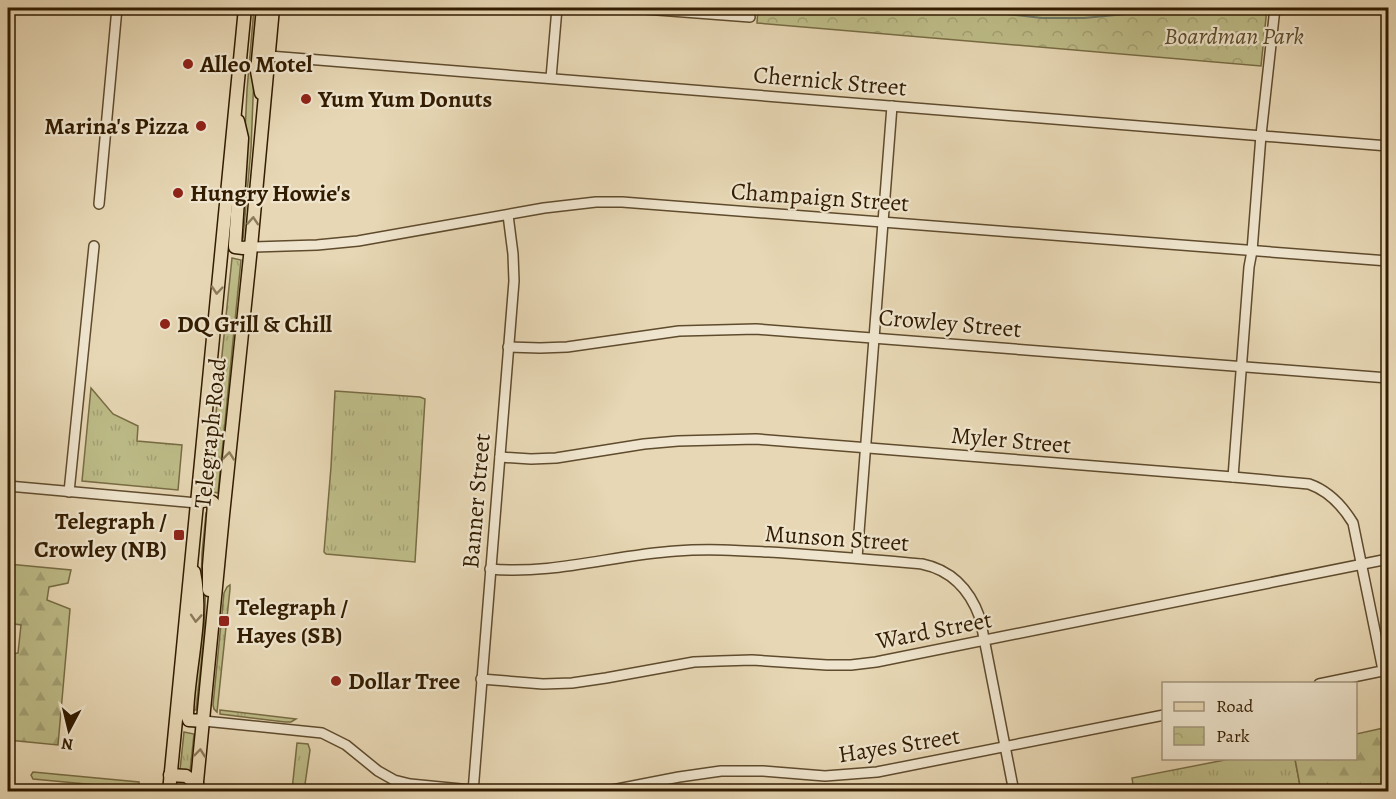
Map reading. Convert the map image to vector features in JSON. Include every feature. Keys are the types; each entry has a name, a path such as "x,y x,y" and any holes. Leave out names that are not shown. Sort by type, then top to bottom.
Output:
{"main road":[{"name":"Telegraph Road","path":"169,792 245,8"},
{"path":"263,8 257,71 264,106"},
{"name":"Telegraph Road","path":"196,788 273,8"},
{"path":"235,111 242,138 234,245 239,248 251,247"},
{"path":"197,503 210,501 214,504 209,589 214,609"},
{"path":"191,560 197,587 197,616 187,715 189,720 204,721"},
{"path":"170,775 186,776 196,788"}],"street":[{"path":"99,204 117,8"},
{"path":"551,78 557,8"},
{"path":"631,8 710,11 750,17"},
{"path":"1233,477 1249,267 1275,8"},
{"name":"Chernick Street","path":"269,56 1389,146"},
{"path":"856,558 892,106"},
{"name":"Champaign Street","path":"251,247 358,241 570,204 622,202 1389,261"},
{"name":"Banner Street","path":"473,791 514,281 508,215"},
{"path":"69,492 94,246"},
{"name":"Crowley Street","path":"508,347 567,347 679,331 756,329 1389,378"},
{"name":"Myler Street","path":"500,457 556,458 644,444 713,439 756,439 1302,483 1327,493 1340,504 1353,523 1386,670"},
{"path":"8,486 197,503"},
{"name":"Munson Street","path":"490,569 550,568 637,554 703,549 856,558 922,564 936,568 961,585 980,618 1014,792"},
{"name":"Ward Street","path":"481,679 543,684 572,683 694,662 752,660 851,665 876,662 1389,558"},
{"path":"1329,682 1386,670"},
{"name":"Hayes Street","path":"602,792 721,771 763,771 825,776 894,770 1162,715"},
{"path":"204,721 322,733 346,744 378,771 394,780 410,784 492,792"}],"green space":[{"path":"254,8 260,8 251,149 243,239 240,239 247,90"},
{"name":"Boardman Park","path":"758,8 1267,8 1261,66 757,23"},
{"path":"232,258 241,260 218,493 208,491"},
{"path":"91,388 113,414 138,426 137,441 182,445 178,490 82,481"},
{"path":"335,391 425,399 415,562 324,552"},
{"path":"206,513 208,513 204,637 196,710 193,713 202,553"},
{"path":"8,564 71,570 68,583 49,587 47,600 70,609 58,745 8,740 8,654 18,653 21,625 8,623"},
{"path":"230,585 217,712 213,705 224,593"},
{"path":"220,710 296,719 285,722 220,714"},
{"path":"1388,727 1388,791 1301,791 1295,760 1357,760 1357,734"},
{"path":"184,732 194,734 190,772 180,770"},
{"path":"297,743 308,744 310,750 304,791 292,790"},
{"path":"1225,760 1295,760 1301,791 1134,791 1132,778"},
{"path":"33,772 139,782 139,787 143,791 122,791 118,787 33,779 31,775"}],"waterway":[{"path":"952,8 1042,18 1084,18 1190,8"}],"place":[{"name":"Alleo Motel","path":"188,64"},
{"name":"Yum Yum Donuts","path":"306,99"},
{"name":"Marina's Pizza","path":"201,126"},
{"name":"Hungry Howie's","path":"178,193"},
{"name":"DQ Grill & Chill","path":"165,324"},
{"name":"Telegraph / Crowley (NB)","path":"179,535"},
{"name":"Telegraph / Hayes (SB)","path":"224,621"},
{"name":"Dollar Tree","path":"336,681"}]}
